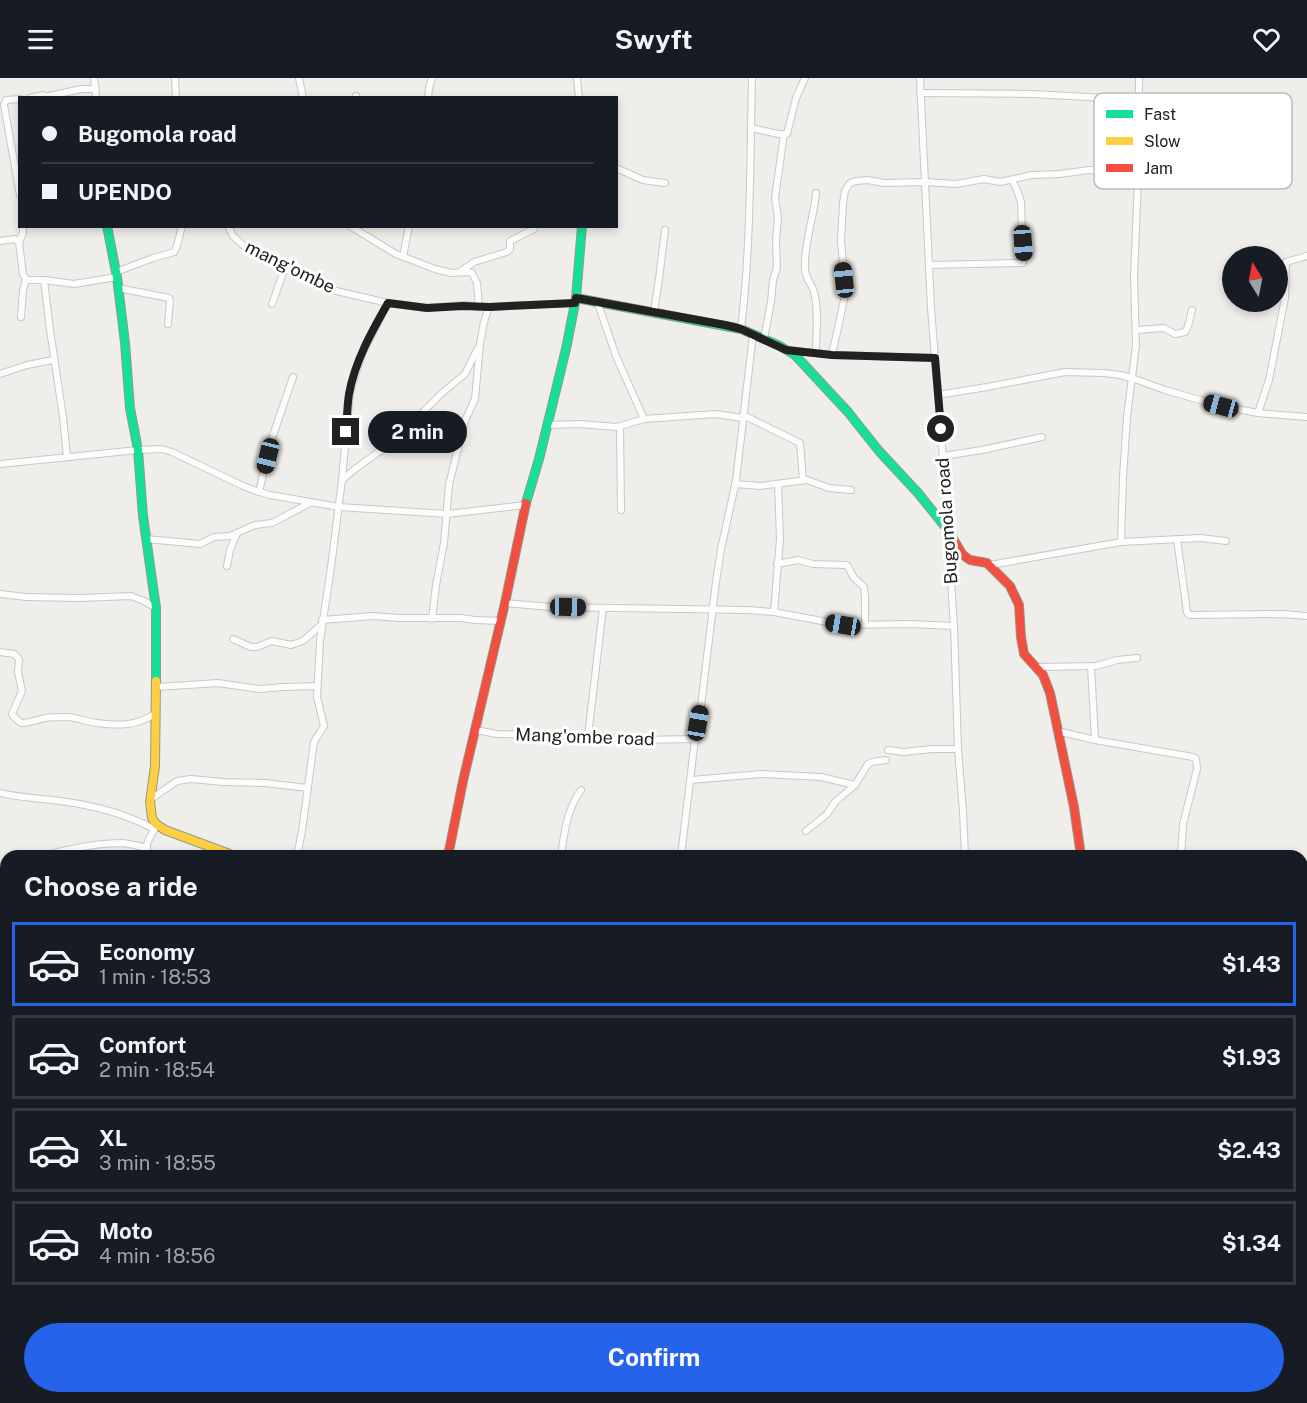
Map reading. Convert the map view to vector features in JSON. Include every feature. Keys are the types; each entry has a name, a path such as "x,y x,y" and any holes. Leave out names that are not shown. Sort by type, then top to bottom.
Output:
{"street":[{"path":"94,78 96,96"},
{"path":"175,78 176,96"},
{"path":"299,78 303,96"},
{"path":"428,96 432,78"},
{"path":"577,78 579,96"},
{"path":"741,329 748,256 752,78"},
{"path":"764,339 777,268 778,218 775,198 784,134 788,132 795,98 805,78"},
{"name":"Bugomola road","path":"920,78 929,265 954,626 958,749 965,850"},
{"path":"1139,78 1140,93"},
{"path":"53,96 81,88 96,89"},
{"path":"920,93 1033,94 1094,97"},
{"path":"17,160 4,105 6,100 18,99"},
{"path":"751,128 784,134"},
{"path":"618,169 643,180 665,183"},
{"path":"832,355 844,300 841,241 843,198 850,183 868,180 884,183 956,184 984,179 997,182 1032,175 1094,171"},
{"path":"929,265 1023,263 1021,202 1012,180"},
{"path":"1121,542 1127,417 1136,330 1134,277 1138,189"},
{"path":"816,193 812,224 805,250 805,276 814,293 816,353"},
{"path":"21,317 26,279 23,275 19,242 23,233 22,228"},
{"path":"67,850 122,843 147,848 155,827 151,799 155,766 156,608 142,507 138,450 130,408 118,288 107,228"},
{"path":"26,279 74,284 116,274 176,251 182,228"},
{"name":"mang'ombe","path":"229,228 233,236 244,246 320,286 388,303 427,308 489,307 575,301"},
{"path":"353,228 403,257 445,272 473,274 477,283 479,307"},
{"path":"403,257 409,228"},
{"path":"449,850 525,505 539,459 566,349 575,301 582,228"},
{"path":"458,273 474,262 507,252 510,249 510,241 534,229"},
{"path":"654,312 665,230"},
{"path":"0,241 15,239 19,242"},
{"path":"1258,413 1269,380 1285,298 1286,262 1307,256"},
{"path":"272,303 285,268"},
{"path":"44,280 67,457"},
{"path":"118,288 169,298 168,324"},
{"path":"575,301 597,301 741,329 786,350 802,361 823,383 879,451 918,493 948,530 960,551 970,560 983,561 990,565 1010,586 1018,600 1020,633 1025,657 1042,675 1048,688 1074,807 1080,850"},
{"path":"597,301 616,356 644,419"},
{"path":"298,850 315,742 324,726 317,686 322,622 339,507 350,392 362,354 388,303"},
{"path":"432,619 444,543 448,491 464,423 476,394 480,344 489,307"},
{"path":"1136,330 1164,328 1174,333 1185,333 1192,310"},
{"path":"682,850 721,549 735,484 753,334"},
{"path":"342,480 393,441 441,393 465,374 480,344"},
{"path":"786,350 832,355 935,358"},
{"path":"0,374 27,365 54,360"},
{"path":"938,395 1065,372 1104,373 1132,378 1188,398 1221,406 1258,413 1307,417"},
{"path":"259,492 270,444 293,377"},
{"path":"547,425 620,426 644,419 716,414 742,416 800,443 803,480"},
{"path":"620,426 621,510"},
{"path":"943,456 1042,437"},
{"path":"0,464 162,449 259,492 339,507 447,514 525,505"},
{"path":"735,484 760,486 803,480 829,488 851,490"},
{"path":"774,612 780,539 778,484"},
{"path":"146,539 199,545 214,537 230,536 257,525 272,523 311,502"},
{"path":"227,567 237,532"},
{"path":"990,565 1121,542 1210,538 1226,540"},
{"path":"1177,539 1189,615 1307,616"},
{"path":"777,564 798,560 813,564 847,565 854,578 864,587 865,624"},
{"path":"0,601 2,594 80,598 131,596 156,608"},
{"path":"505,603 550,607 774,612 843,625 954,626"},
{"path":"588,736 603,608"},
{"path":"233,639 251,647 272,641 291,645 303,641 322,622 373,616 501,621"},
{"path":"0,652 16,655 19,659 18,672 22,691 12,714 21,723 69,717 96,723 134,723 146,720 156,713"},
{"path":"1036,667 1091,666 1137,658"},
{"path":"1091,666 1095,740"},
{"path":"157,687 218,684 260,689 317,686"},
{"name":"Mang'ombe road","path":"476,730 497,734 588,736 637,740 695,739"},
{"path":"1057,731 1194,757 1197,769 1183,824 1181,850"},
{"path":"888,750 904,752 958,749"},
{"path":"806,831 827,814 835,801 855,785 868,764 886,760"},
{"path":"691,780 744,774 773,774 819,777 855,785"},
{"path":"151,799 183,779 265,783 308,788"},
{"path":"562,850 568,817 576,796 581,790"},
{"path":"0,794 83,805 165,830 218,850"}],"traffic: fast":[{"path":"107,228 117,277 130,408 138,450 143,516 156,608 156,681"},
{"path":"526,503 566,349 576,298 582,228"},
{"path":"576,298 741,329 795,355 848,412 947,529"}],"traffic: slow":[{"path":"156,681 155,766 150,802 152,818 165,830 219,850"}],"traffic: jam":[{"path":"449,850 526,503"},
{"path":"947,529 963,555 970,560 987,563 1010,586 1019,605 1024,654 1043,675 1050,693 1074,807 1080,850"}],"route":[{"path":"346,432 350,392 358,365 366,343 388,303 427,308 489,307 575,303 576,298 725,325 741,329 786,350 832,355 935,358 941,429"}]}
